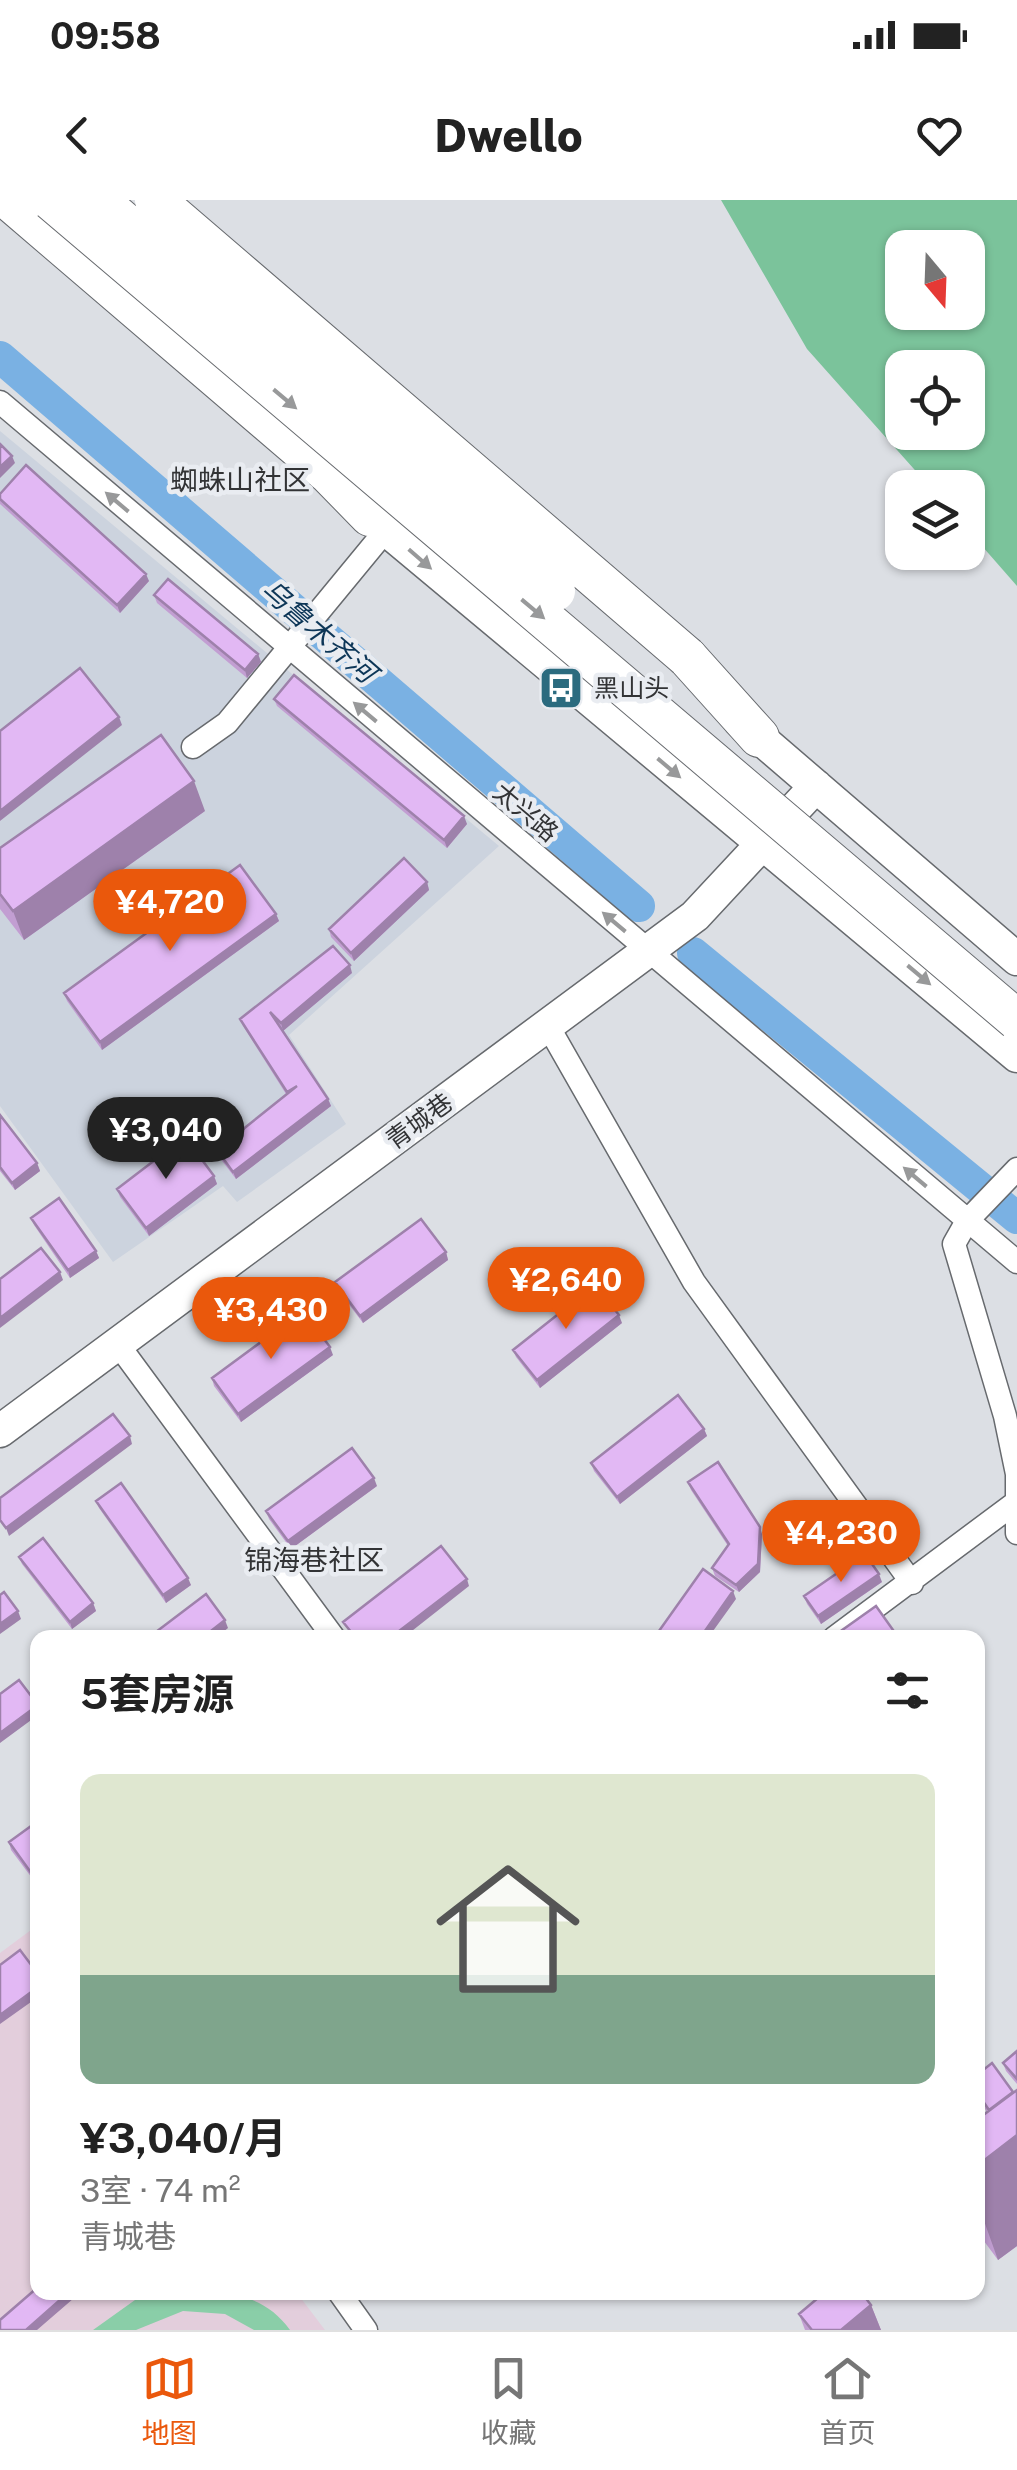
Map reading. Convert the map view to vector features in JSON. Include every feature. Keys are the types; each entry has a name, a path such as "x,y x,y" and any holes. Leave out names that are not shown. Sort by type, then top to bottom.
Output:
{"highway":[{"path":"9,200 329,474 378,523"},
{"path":"51,200 1017,1020"},
{"path":"98,200 1017,987"},
{"path":"160,215 687,657 759,737"}],"main road":[{"path":"0,200 378,523 1017,1056"},
{"path":"132,200 160,215 1017,959"},
{"name":"青城巷","path":"0,1431 696,916 816,786"}],"street":[{"path":"160,215 196,200"},
{"name":"太兴路","path":"0,402 293,642 649,952 982,1206 1017,1262"},
{"path":"194,747 227,723 318,611 378,523"},
{"path":"548,1026 694,1282 912,1583"},
{"path":"1017,1169 982,1206 954,1244 1006,1416 1017,1474 1017,1533"},
{"path":"117,1343 328,1630"},
{"path":"845,1630 1015,1503"},
{"path":"344,2300 366,2330"}],"shaded area":[{"path":"0,431 499,846 289,1035 346,1124 237,1202 223,1186 113,1262 0,1106"},
{"path":"30,1931 30,2300 302,2300 325,2330 0,2330 0,1953"}],"green space":[{"path":"721,200 1017,200 1017,586 985,549 985,470 915,470 897,450 985,450 985,350 885,350 885,437 807,349"},
{"path":"135,2300 252,2300 277,2315 290,2330 254,2330 225,2314 183,2311 136,2330 93,2330"}],"building":[{"path":"0,444 12,456 0,467"},
{"path":"26,465 146,574 117,605 0,499 0,494"},
{"path":"168,579 258,654 245,670 154,595"},
{"path":"80,668 119,717 0,811 0,731"},
{"path":"294,675 464,816 444,840 274,699"},
{"path":"161,735 194,781 13,911 0,894 0,848"},
{"path":"404,858 427,882 351,953 329,929"},
{"path":"240,865 276,914 100,1042 64,993"},
{"path":"333,946 350,965 281,1023 270,1012 328,1099 233,1172 217,1150 297,1086 287,1092 240,1019"},
{"path":"0,1115 37,1163 12,1183 0,1167"},
{"path":"185,1137 214,1176 146,1228 117,1189"},
{"path":"59,1198 96,1251 68,1270 31,1218"},
{"path":"421,1219 446,1252 360,1316 335,1282"},
{"path":"41,1248 60,1272 0,1318 0,1279"},
{"path":"595,1285 619,1315 537,1380 513,1350"},
{"path":"303,1311 330,1347 238,1414 212,1378"},
{"path":"678,1395 704,1429 617,1497 591,1463"},
{"path":"113,1414 130,1436 6,1528 0,1520 0,1498"},
{"path":"352,1448 374,1478 288,1541 266,1511"},
{"path":"718,1462 760,1527 758,1564 736,1585 712,1568 729,1544 688,1482"},
{"path":"121,1483 188,1578 163,1595 96,1501"},
{"path":"43,1538 93,1603 70,1622 19,1557"},
{"path":"441,1546 467,1579 400,1630 350,1630 343,1622"},
{"path":"865,1554 879,1574 818,1616 804,1596"},
{"path":"703,1569 733,1591 706,1630 660,1630"},
{"path":"4,1592 18,1611 0,1624 0,1595"},
{"path":"206,1594 225,1620 212,1630 159,1630"},
{"path":"876,1606 893,1630 842,1630"},
{"path":"19,1680 30,1694 30,1711 0,1733 0,1694"},
{"path":"30,1827 30,1871 9,1842"},
{"path":"20,1950 30,1963 30,1993 0,2015 0,1965"},
{"path":"1017,2051 1017,2079 1003,2063"},
{"path":"992,2063 1013,2092 989,2110 985,2104 985,2068"},
{"path":"1017,2090 1017,2135 985,2160 985,2114"},
{"path":"30,2294 30,2300 60,2300 26,2330 0,2330 0,2320"},
{"path":"816,2300 867,2300 871,2305 841,2330 812,2330 799,2314"}],"waterway":[{"name":"乌鲁木齐河","path":"0,357 639,906"},
{"name":"乌鲁木齐河","path":"693,953 1017,1218"}],"place":[{"name":"黑山头","path":"561,688"}],"district":[{"name":"蜘蛛山社区","path":"240,480"},
{"name":"锦海巷社区","path":"314,1560"}]}
